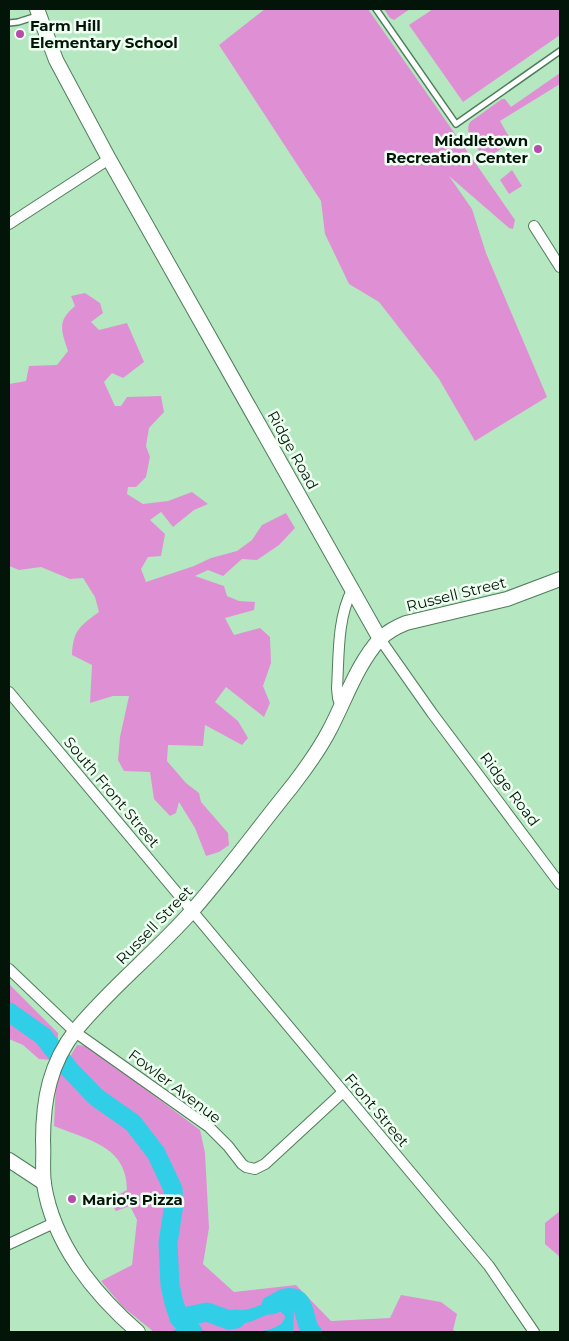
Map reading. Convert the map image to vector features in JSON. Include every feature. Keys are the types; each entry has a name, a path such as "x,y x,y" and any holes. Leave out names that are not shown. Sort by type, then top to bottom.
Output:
{"main road":[{"name":"Ridge Road","path":"38,12 56,60 109,158 380,639"},
{"name":"Russell Street","path":"138,1332 113,1311 87,1280 54,1223 44,1183 44,1110 50,1079 66,1047 75,1032 107,995 191,912 314,757 342,707 359,671 380,639 393,629 406,623 507,599 560,579"},
{"path":"9,1160 44,1183"}],"street":[{"path":"9,224 109,158"},
{"path":"534,226 560,267"},
{"path":"342,707 336,688 344,608 352,590"},
{"name":"Ridge Road","path":"380,639 432,713 560,884"},
{"name":"South Front Street","path":"9,692 191,912"},
{"name":"Front Street","path":"191,912 488,1266 534,1332"},
{"name":"Fowler Avenue","path":"9,969 75,1032 192,1114 228,1146 242,1164 251,1169 259,1168 265,1164 343,1092"},
{"path":"9,1244 54,1223"}],"lane":[{"path":"376,9 456,124 560,51"},
{"path":"9,24 18,22 38,12"}],"shaded area":[{"path":"265,9 368,9 515,220 513,229 509,228 449,176 472,209 486,253 547,397 475,441 439,379 379,302 349,284 325,234 321,201 219,45"},
{"path":"384,9 410,9 394,20 390,18"},
{"path":"433,9 560,9 560,35 463,102 409,25"},
{"path":"560,73 560,84 500,121 512,142 485,159 470,137 468,127 470,122 502,99 505,99 511,107"},
{"path":"512,170 522,186 509,194 500,180"},
{"path":"85,293 100,303 103,313 91,322 99,330 127,323 144,362 123,378 112,373 104,382 115,406 121,406 127,397 161,396 164,412 149,428 146,446 150,457 146,477 136,487 128,487 127,494 143,504 168,501 192,492 208,504 194,510 173,527 161,512 150,520 165,534 161,556 148,557 141,569 146,582 194,566 211,558 237,551 252,540 262,525 286,513 295,528 279,545 257,560 242,559 223,576 208,570 195,576 224,586 227,596 239,601 255,602 254,610 225,618 234,635 260,628 270,637 271,663 263,686 270,703 264,717 226,687 215,702 238,721 248,738 242,745 205,725 203,746 168,745 167,761 186,783 199,793 201,802 228,833 229,845 219,852 206,856 195,828 179,802 176,813 170,816 154,799 150,772 124,771 118,760 120,737 129,696 113,696 90,703 92,665 72,655 74,640 79,629 99,612 95,597 83,578 70,579 41,567 19,570 9,566 9,384 26,381 29,366 57,365 68,351 62,326 65,316 75,306 71,296"},
{"path":"9,984 58,1033 58,1041 51,1060 39,1059 23,1045 9,1039"},
{"path":"77,1045 88,1046 200,1130 205,1153 209,1228 203,1264 234,1292 296,1285 331,1321 390,1318 401,1295 441,1302 457,1314 453,1330 457,1332 154,1332 123,1307 101,1281 132,1265 137,1220 130,1206 116,1211 109,1200 127,1190 125,1175 120,1163 113,1154 103,1147 54,1126 56,1080"},
{"path":"560,1211 560,1257 545,1244 545,1223"}],"water":[{"path":"295,1294 293,1332 260,1332 282,1323 285,1316 281,1312 241,1323 224,1322 211,1315 215,1309 247,1309 278,1297"},
{"path":"192,1323 203,1332 174,1331 181,1324"}],"waterway":[{"path":"9,1012 43,1036 69,1069 96,1097 133,1123 156,1153 173,1189 174,1204 168,1243 170,1285 179,1318 193,1332"},
{"path":"271,1305 285,1298 298,1300 312,1332"},
{"path":"179,1318 207,1312 229,1320 236,1319"}],"place":[{"name":"Farm Hill Elementary School","path":"20,34"},
{"name":"Middletown Recreation Center","path":"538,149"},
{"name":"Mario's Pizza","path":"72,1199"}]}
